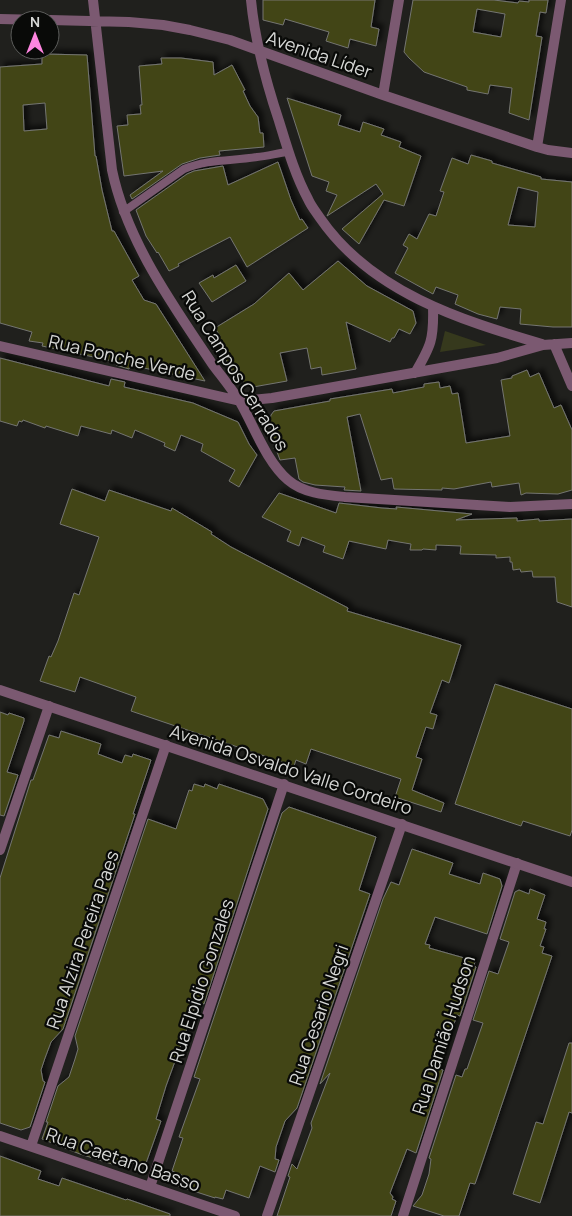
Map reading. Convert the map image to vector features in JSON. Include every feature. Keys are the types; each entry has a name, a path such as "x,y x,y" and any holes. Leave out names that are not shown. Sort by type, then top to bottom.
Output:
{"street":[{"name":"Rua Campos Cerrados","path":"93,0 112,170 116,193 123,212 150,266 194,336 240,401 277,468 288,480 318,494 345,497 510,507 572,504"},
{"path":"251,0 259,51 288,152 308,200 330,232 361,263 393,285 432,307 505,334 549,344 572,343"},
{"path":"383,95 399,0"},
{"path":"537,147 562,0"},
{"name":"Avenida Líder","path":"60,20 163,25 230,40 383,95 537,147 572,153"},
{"path":"415,373 426,355 433,338 432,307"},
{"path":"549,344 572,386"},
{"name":"Rua Ponche Verde","path":"0,346 240,401 272,398 497,358 549,344"},
{"name":"Avenida Osvaldo Valle Cordeiro","path":"0,690 572,882"},
{"path":"0,850 49,706"},
{"name":"Rua Alzira Pereira Paes","path":"31,1146 166,745"},
{"name":"Rua Elpidio Gonzales","path":"150,1187 284,784"},
{"name":"Rua Cesario Negri","path":"266,1216 402,824"},
{"name":"Rua Damião Hudson","path":"403,1216 517,864"},
{"name":"Rua Caetano Basso","path":"0,1136 235,1216"}],"lane":[{"path":"123,212 194,165 288,152"}],"green space":[{"path":"445,331 486,345 440,352"}],"building":[{"path":"263,0 375,0 371,27 379,29 376,46 350,39 348,48 326,41 329,32 285,19 283,25 263,20"},
{"path":"413,0 494,0 518,3 519,1 529,2 529,0 548,0 546,13 540,12 536,36 542,37 529,120 509,113 512,88 490,85 488,94 467,90 467,87 424,72 404,52","holes":["477,9 505,14 501,37 473,32"]},
{"path":"60,54 87,55 95,156 112,231 114,231 139,276 132,280 144,300 156,304 205,381 130,365 129,369 116,365 117,362 42,346 43,343 29,341 32,332 0,323 0,67 42,64 42,60 60,60","holes":["45,103 47,129 24,131 23,105"]},
{"path":"161,58 181,58 213,62 214,75 232,65 245,90 243,91 250,106 258,117 260,133 263,133 264,147 219,151 220,155 200,158 182,164 132,199 130,195 163,171 124,176 117,126 128,125 127,115 141,114 139,66 162,64"},
{"path":"287,98 341,115 338,125 360,132 363,122 384,129 381,135 401,142 399,147 421,156 404,206 384,200 359,244 342,229 383,194 376,184 327,216 337,195 326,191 329,182 312,176"},
{"path":"471,155 541,177 541,179 572,182 572,327 520,324 521,309 500,307 497,319 478,314 455,304 458,295 436,287 433,294 395,273 408,248 403,245 409,234 417,239 429,214 436,216 444,192 440,191 452,158 468,164","holes":["518,187 538,192 535,227 508,225"]},
{"path":"278,162 300,220 302,219 308,228 247,267 230,237 178,264 179,266 169,271 146,236 136,210 194,171 223,166 228,185"},
{"path":"338,261 367,286 413,311 416,323 410,334 399,329 390,342 346,322 356,369 322,375 321,367 311,369 307,348 280,353 287,381 253,387 230,372 232,370 214,340 220,336 215,328 254,304 289,273 303,290"},
{"path":"236,265 246,281 212,302 199,283 213,275 214,278"},
{"path":"0,358 109,386 111,379 125,382 124,387 193,403 238,422 257,455 239,487 229,481 235,470 201,451 203,444 181,435 175,451 164,446 165,443 135,430 132,438 112,430 111,434 81,426 78,436 46,426 45,428 23,420 22,422 19,421 17,426 0,421"},
{"path":"527,370 530,377 539,373 554,408 561,405 572,430 572,490 558,494 526,493 521,495 519,483 492,487 491,482 454,489 442,488 442,490 394,489 392,478 381,480 360,414 347,417 361,491 344,490 345,487 315,485 303,482 299,479 295,458 280,460 276,449 274,449 270,419 274,411 330,401 330,399 392,389 393,393 424,387 424,384 439,382 440,388 450,386 452,394 458,393 466,443 510,436 501,380 512,378 512,376"},
{"path":"72,489 105,501 109,490 171,511 172,508 212,532 211,534 231,547 348,608 347,611 461,645 449,683 442,680 430,713 437,715 433,729 426,727 416,757 422,759 412,790 444,803 441,812 395,797 401,779 311,749 306,764 296,760 294,766 131,711 136,697 80,677 75,692 40,681 49,656 51,657 58,641 74,593 79,595 99,537 60,524"},
{"path":"279,493 336,513 339,503 472,514 456,520 517,518 517,521 539,519 539,521 572,519 572,607 557,602 555,577 533,577 532,571 521,572 520,569 513,570 510,557 496,558 496,555 460,554 461,546 436,545 436,550 410,550 411,544 388,540 386,549 349,541 343,559 323,552 325,546 302,537 299,546 287,541 291,531 262,517"},
{"path":"495,684 572,709 572,830 570,836 523,821 521,826 455,804"},
{"path":"0,712 24,718 7,772 18,775 4,816 0,815"},
{"path":"61,731 101,744 98,754 122,763 125,755 132,757 133,754 151,760 133,814 135,814 63,1029 51,1042 41,1070 43,1081 45,1082 30,1127 21,1130 0,1123 0,878 31,780 33,780 49,735 59,738"},
{"path":"194,784 204,787 205,784 217,789 219,784 263,799 268,809 204,1004 197,1001 166,1086 156,1119 161,1121 145,1166 130,1162 128,1169 80,1154 42,1139 58,1086 69,1077 75,1059 78,1049 75,1036 148,819 176,829 189,790 192,791"},
{"path":"289,807 376,837 359,890 370,894 297,1108 285,1121 276,1147 275,1159 279,1160 275,1172 260,1166 249,1198 226,1190 223,1199 215,1198 178,1186 182,1175 172,1171 183,1138 179,1137 200,1079 194,1077 282,813"},
{"path":"412,849 453,863 449,874 480,884 483,873 500,879 502,886 487,934 435,917 425,944 430,945 429,948 475,961 474,966 476,967 460,1016 457,1015 439,1069 443,1070 416,1153 407,1149 390,1193 393,1197 392,1199 396,1201 391,1216 277,1216 290,1177 288,1176 292,1164 297,1169 312,1128 311,1123 330,1073 320,1084 383,899 391,882 399,885"},
{"path":"530,889 545,895 537,919 546,922 544,929 546,929 540,946 544,947 542,953 552,956 475,1184 470,1183 459,1216 444,1216 413,1206 422,1195 429,1174 431,1159 429,1158 456,1075 462,1077 465,1069 467,1069 483,1023 473,1020 489,971 498,974 509,942 500,939 515,892 519,890 529,894"},
{"path":"569,1043 572,1043 572,1113 569,1112 540,1203 513,1194 536,1122 543,1124"},
{"path":"0,1156 41,1171 38,1179 59,1186 62,1178 170,1214 170,1216 0,1216"}]}
